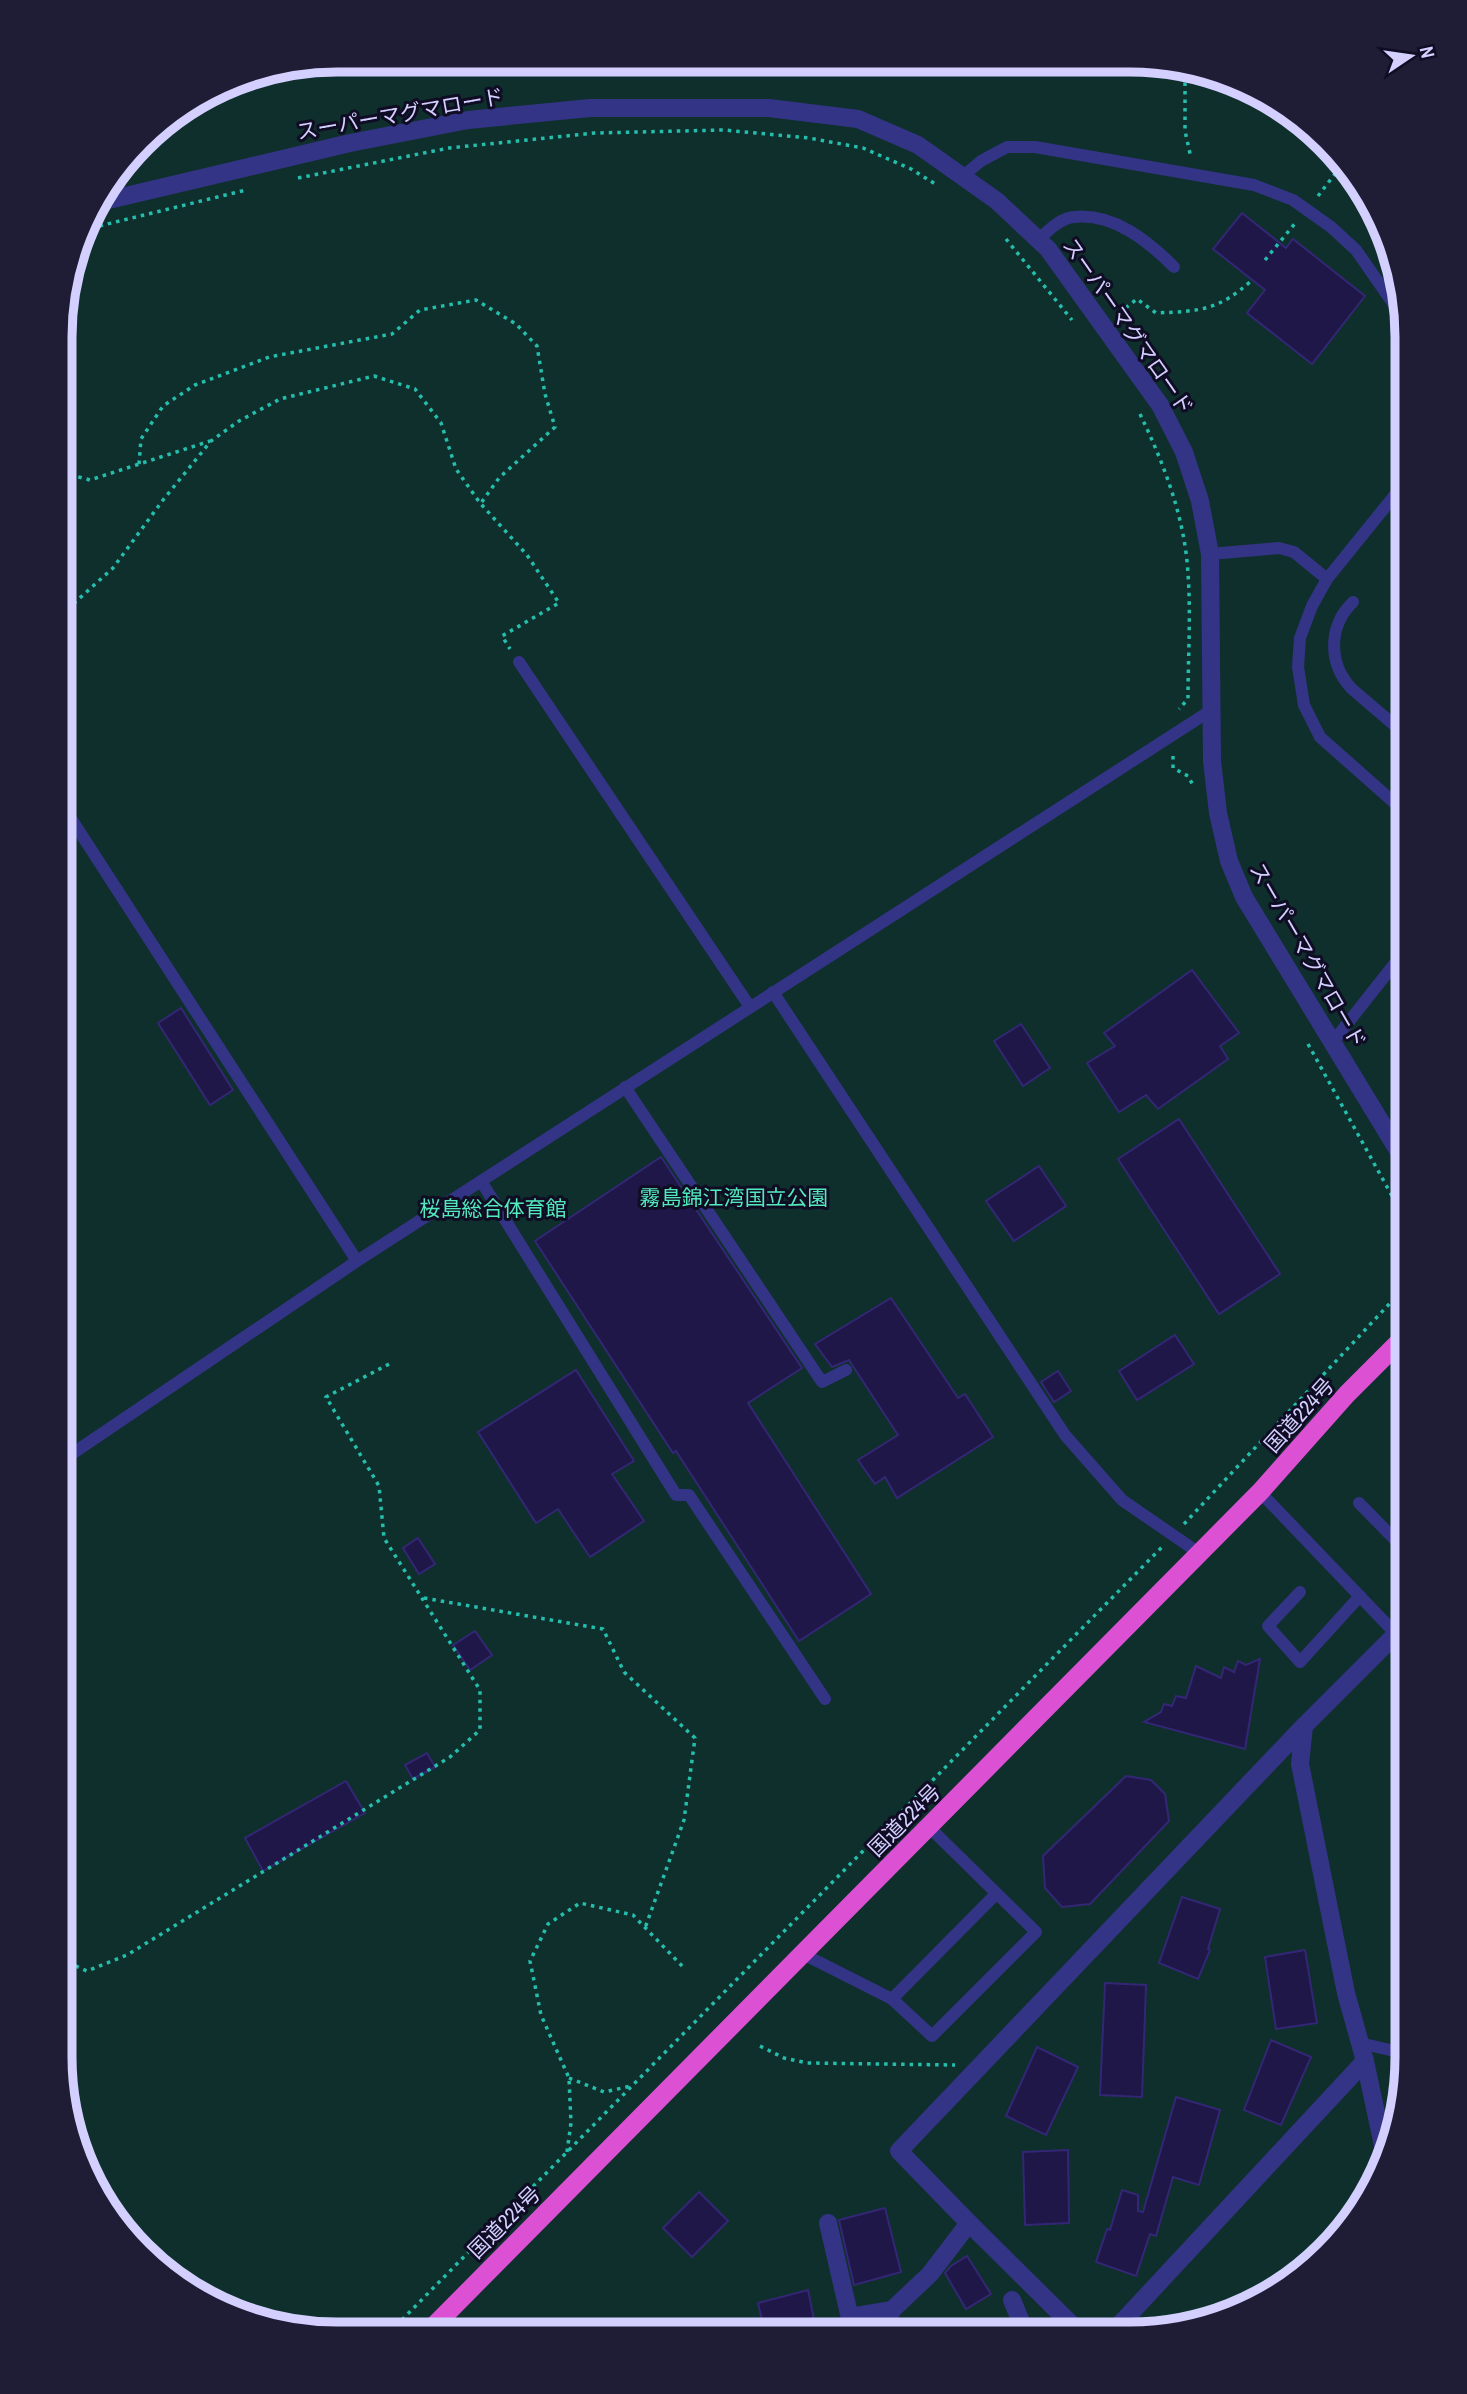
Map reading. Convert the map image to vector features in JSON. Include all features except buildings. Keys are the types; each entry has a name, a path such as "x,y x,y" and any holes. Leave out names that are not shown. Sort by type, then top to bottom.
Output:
{"highway":[{"name":"国道224号","path":"438,2322 1260,1492 1347,1394 1395,1346"}],"street":[{"name":"スーパーマグマロード","path":"110,200 350,143 455,122 590,108 769,108 858,119 918,145 997,201 1048,249 1160,405 1184,452 1200,501 1210,554 1212,761 1218,813 1229,861 1244,897 1395,1145"},
{"path":"1069,2322 899,2151 1395,1634"},
{"path":"1304,1726 1300,1764 1346,1993 1365,2061 1382,2140"},
{"path":"1122,2322 1365,2061"},
{"path":"828,2223 851,2322 892,2310"},
{"path":"888,2322 892,2310 930,2274 969,2223"},
{"path":"1012,2300 1021,2322"}],"lane":[{"path":"962,176 981,161 1007,147 1035,147 1254,185 1293,200 1356,250 1393,303"},
{"path":"1038,240 1054,225 1073,217 1095,218 1126,228 1149,242 1174,267"},
{"path":"1395,496 1327,579 1300,638 1297,667 1304,705 1320,737 1395,803"},
{"path":"1210,554 1279,548 1294,552 1327,579"},
{"path":"1353,602 1343,612 1335,629 1334,649 1338,668 1352,690 1395,726"},
{"path":"519,662 750,1007"},
{"path":"72,1454 358,1261 1213,709"},
{"path":"72,820 358,1261"},
{"path":"1332,1043 1395,963"},
{"path":"773,992 1065,1435 1122,1500 1199,1553"},
{"path":"625,1087 822,1382 846,1370"},
{"path":"481,1181 676,1495 690,1495 825,1699"},
{"path":"1260,1492 1360,1596 1395,1623"},
{"path":"1359,1503 1395,1540"},
{"path":"1300,1592 1268,1626 1300,1662 1360,1596"},
{"path":"803,1954 892,1999 932,2036 1026,1942 1035,1932 929,1827"},
{"path":"892,1999 996,1894"},
{"path":"1360,2043 1395,2051"}],"path":[{"path":"1184,77 1185,131 1194,175"},
{"path":"288,180 449,148 596,133 724,130 809,138 863,148 911,169 946,191"},
{"path":"1265,260 1338,171"},
{"path":"96,227 249,189"},
{"path":"1004,237 1073,320"},
{"path":"1104,326 1137,299 1156,313 1184,312 1220,305 1252,279"},
{"path":"139,464 141,439 163,406 195,385 269,357 392,334 420,310 476,300 516,324 537,346 545,394 555,427 499,478 480,503"},
{"path":"72,605 113,568 211,441 239,421 280,399 374,376 415,389 441,423 456,469 480,503 527,555 559,603 502,636 519,662"},
{"path":"1137,407 1164,463 1182,530 1188,573 1188,699 1172,716 1173,768 1188,776 1194,789"},
{"path":"72,478 90,480 211,441"},
{"path":"1306,1040 1395,1201"},
{"path":"400,2322 1172,1536 1392,1301 1395,1294"},
{"path":"72,1964 87,1971 127,1955 450,1757 480,1730 480,1690 384,1538 379,1486 326,1397 393,1362"},
{"path":"424,1598 603,1629 624,1672 695,1738 684,1820 645,1928"},
{"path":"567,2153 571,2123 569,2078 541,2015 530,1961 548,1924 580,1903 633,1915 685,1969"},
{"path":"760,2046 784,2059 807,2063 982,2065"},
{"path":"569,2078 604,2092 634,2085"}],"green space":[{"name":"霧島錦江湾国立公園","path":"319,72 1165,74 1232,92 1263,107 1292,126 1318,149 1341,175 1360,204 1375,235 1386,268 1395,319 1395,2075 1386,2126 1375,2159 1360,2190 1341,2219 1318,2245 1292,2268 1263,2287 1232,2302 1199,2313 1148,2322 302,2320 235,2302 204,2287 175,2268 149,2245 126,2219 107,2190 92,2159 81,2126 72,2075 72,319 81,268 99,219 126,175 149,149 189,116 219,99 268,81"}],"park label":[{"name":"桜島総合体育館","path":"493,1208"}]}
